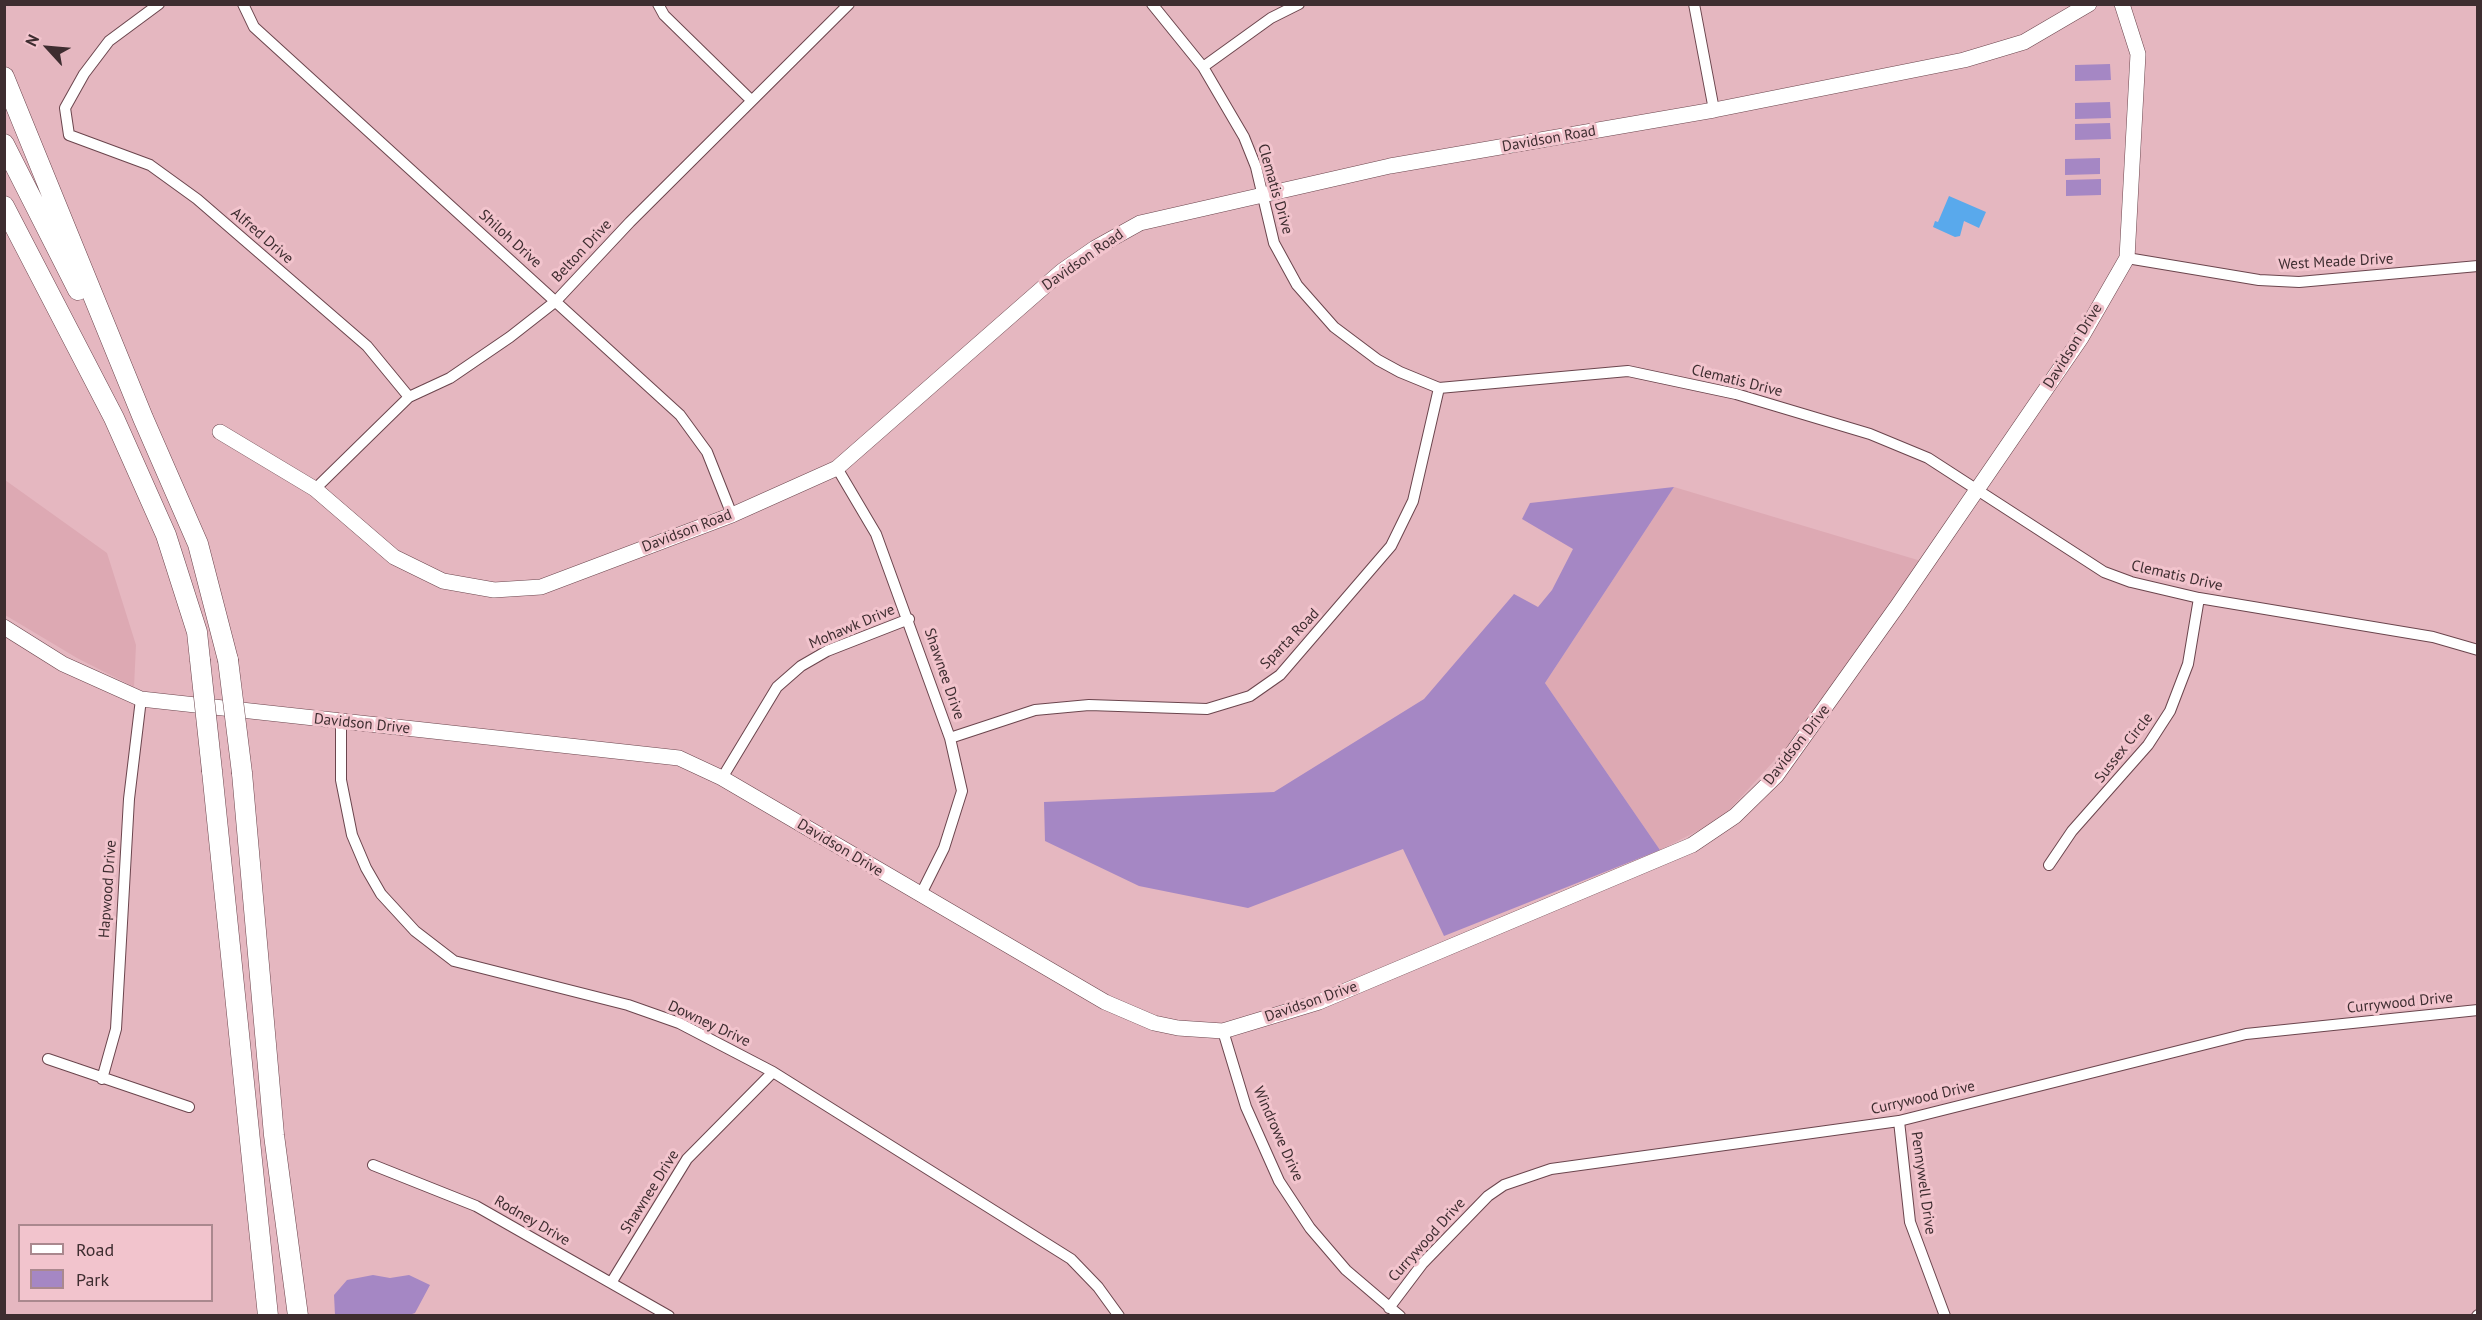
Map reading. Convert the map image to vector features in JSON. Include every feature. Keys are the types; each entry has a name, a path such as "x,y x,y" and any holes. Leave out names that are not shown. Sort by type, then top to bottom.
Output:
{"highway":[{"path":"4,77 143,418 198,544 228,660 242,772 274,1135 298,1316"},
{"path":"4,144 143,418"},
{"path":"4,206 114,418 166,536 196,632 268,1316"}],"street":[{"name":"Alfred Drive","path":"159,4 109,41 84,74 65,108 69,135 150,165 197,199 367,346 409,397"},
{"name":"Shiloh Drive","path":"243,4 254,27 680,415 706,452 732,515"},
{"path":"658,4 664,15 751,100"},
{"name":"Belton Drive","path":"315,489 409,397 467,366 510,338 556,300 751,100 849,4"},
{"name":"Clematis Drive","path":"1152,4 1203,67 1244,137 1256,167 1275,243 1297,285 1319,312 1339,331 1378,360 1400,372 1439,388 1628,371 1736,394 1870,434 1928,458 2104,572 2131,582 2199,598 2433,637 2478,650"},
{"path":"1203,67 1271,18 1299,4"},
{"path":"1694,4 1713,110"},
{"name":"Davidson Road","path":"220,432 315,489 394,557 443,581 494,590 542,587 732,515 837,468 902,414 1028,300 1095,248 1140,223 1390,166 1713,110 1964,60 2024,42 2089,4"},
{"name":"Davidson Drive","path":"4,627 63,664 141,699 679,758 722,778 1104,1002 1154,1023 1178,1028 1223,1031 1319,1002 1692,845 1735,816 1776,776 1814,725 2081,338 2127,258 2138,54 2122,4"},
{"name":"West Meade Drive","path":"2127,258 2259,280 2299,282 2478,266"},
{"name":"Sparta Road","path":"950,738 1035,710 1089,705 1207,709 1250,696 1280,675 1391,546 1413,501 1439,388"},
{"name":"Shawnee Drive","path":"837,468 876,534 950,738 962,791 944,848 920,896"},
{"name":"Sussex Circle","path":"2049,865 2072,831 2148,745 2170,711 2188,664 2199,598"},
{"name":"Mohawk Drive","path":"722,778 777,687 801,666 827,651 909,620"},
{"name":"Hapwood Drive","path":"102,1079 116,1029 129,799 141,699"},
{"name":"Downey Drive","path":"341,722 341,780 352,835 366,868 381,894 415,931 454,961 628,1005 679,1023 773,1072 1071,1259 1098,1287 1119,1316"},
{"name":"Currywood Drive","path":"1389,1308 1423,1263 1488,1196 1504,1185 1551,1168 1899,1121 2246,1034 2478,1010"},
{"name":"Windrowe Drive","path":"1223,1031 1246,1107 1279,1181 1310,1228 1346,1270 1400,1316"},
{"path":"48,1059 189,1107"},
{"name":"Shawnee Drive","path":"611,1283 687,1159 773,1072"},
{"name":"Pennywell Drive","path":"1899,1121 1910,1222 1945,1316"},
{"name":"Rodney Drive","path":"373,1166 476,1206 669,1316"}],"shaded area":[{"path":"5,480 107,553 136,645 134,687 77,658 5,615"},
{"path":"1674,487 1921,561 1794,739 1721,819 1660,850 1545,683"}],"green space":[{"path":"2110,64 2111,80 2075,81 2075,65"},
{"path":"2110,102 2111,118 2075,119 2075,103"},
{"path":"2110,123 2111,139 2075,140 2075,124"},
{"path":"2100,158 2100,174 2065,175 2065,159"},
{"path":"2101,179 2101,195 2066,196 2066,180"},
{"path":"1674,487 1545,683 1660,850 1444,936 1403,849 1248,908 1139,886 1045,841 1044,802 1274,792 1424,699 1514,594 1538,607 1552,590 1573,549 1522,519 1530,503"},
{"path":"373,1275 390,1278 409,1275 430,1285 415,1313 409,1315 335,1315 334,1295 347,1280"}],"water":[{"path":"1949,196 1986,212 1979,228 1964,221 1960,236 1955,237 1933,227 1935,221 1938,222"}]}
